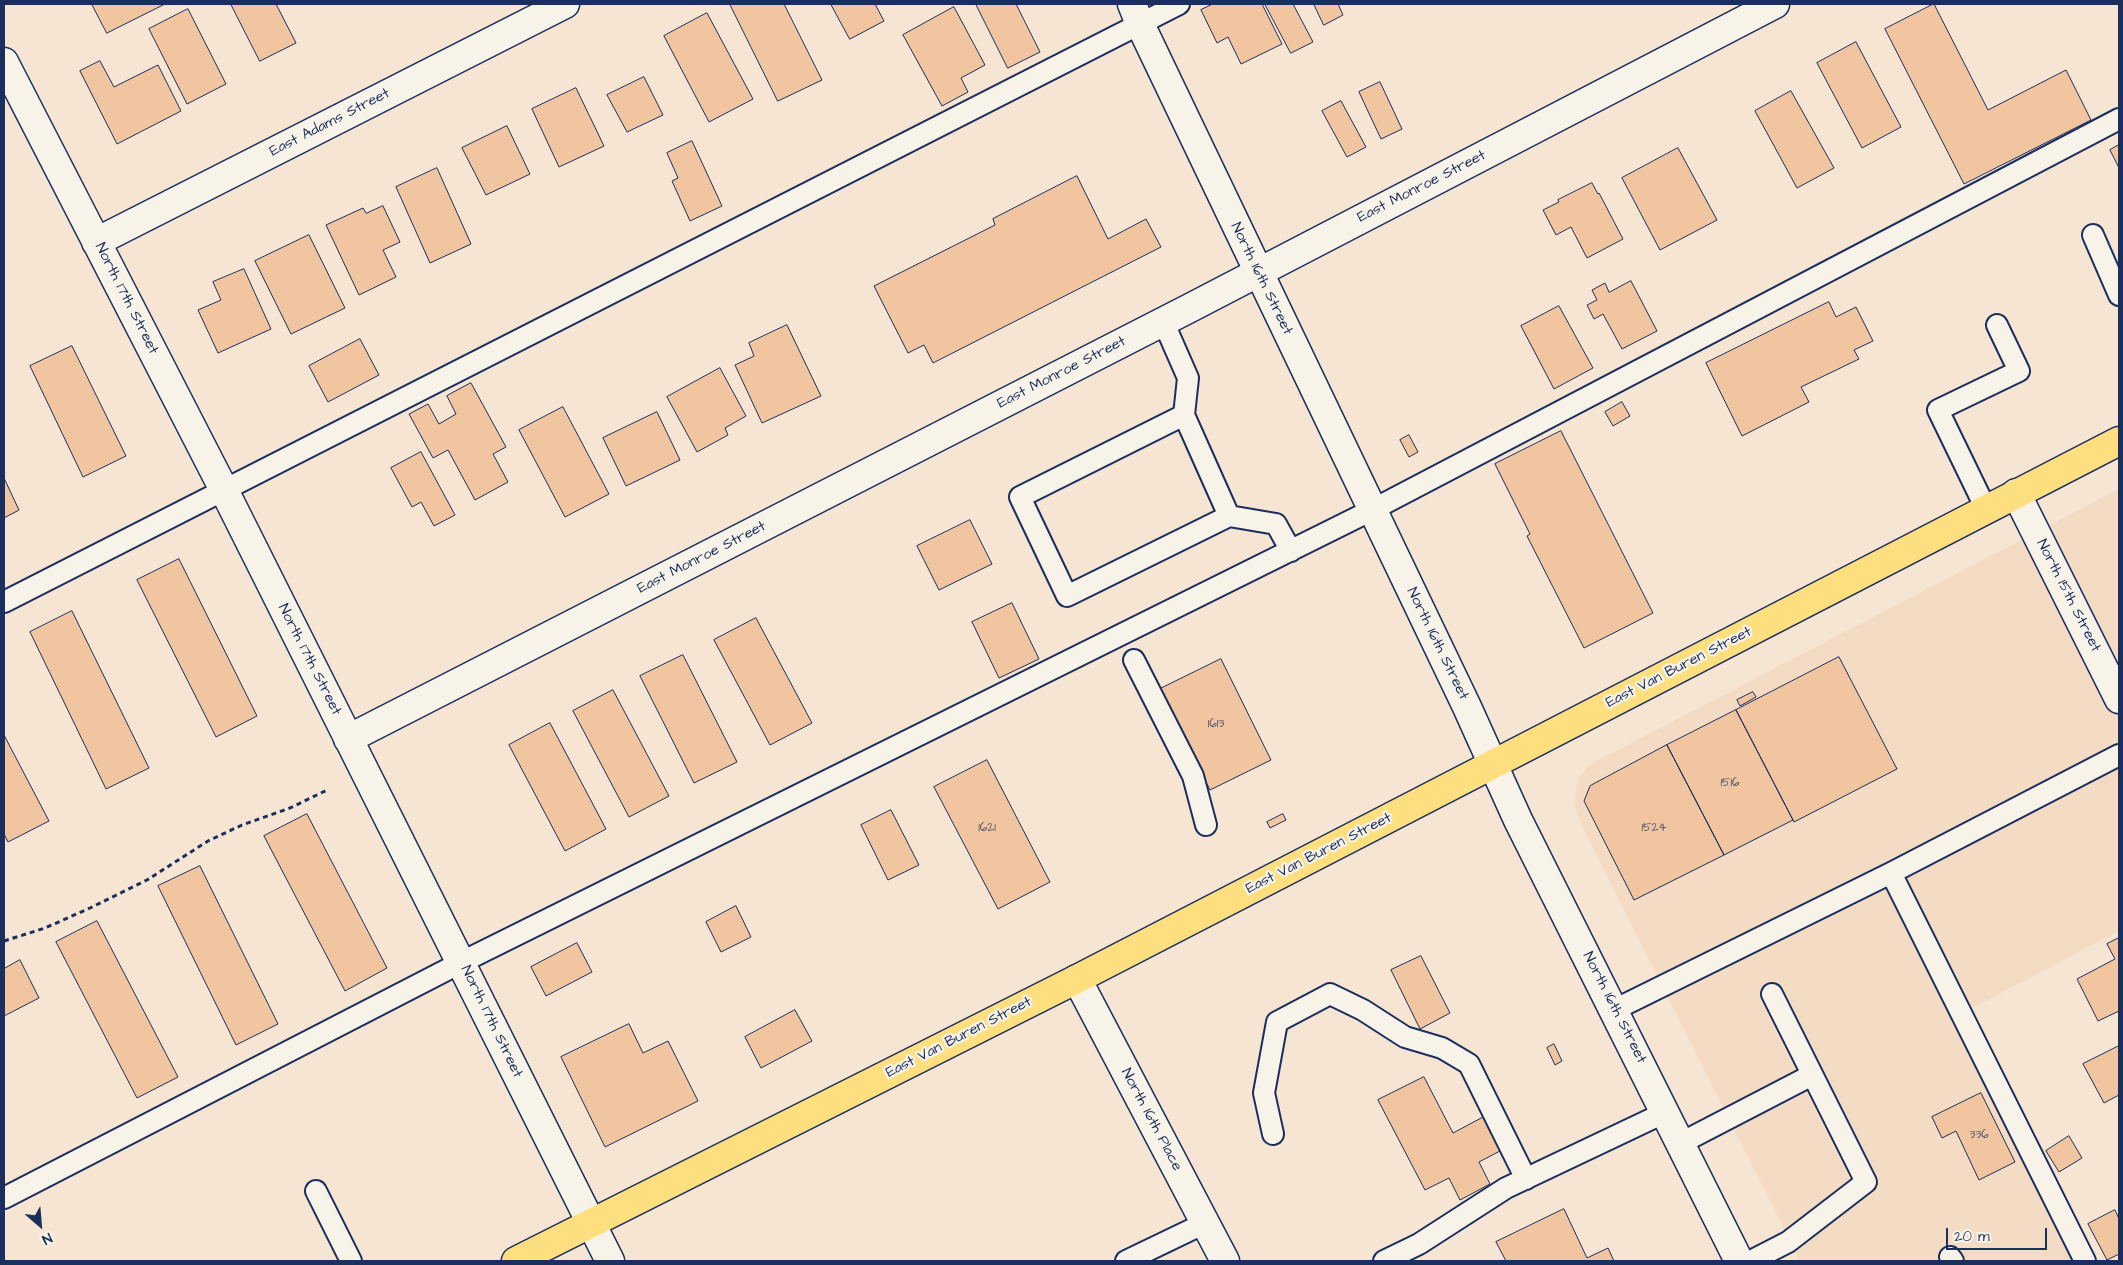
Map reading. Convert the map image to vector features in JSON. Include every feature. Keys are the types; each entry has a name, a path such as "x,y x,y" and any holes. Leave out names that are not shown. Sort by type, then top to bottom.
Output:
{"main road":[{"name":"East Van Buren Street","path":"516,1261 1077,978 2119,441"}],"street":[{"name":"East Adams Street","path":"96,242 564,4"},
{"name":"East Monroe Street","path":"348,739 1163,321 1775,4"},
{"name":"North 16th Street","path":"1133,11 1467,708 1492,764 1739,1261"},
{"name":"North 17th Street","path":"4,62 224,490 462,962 610,1261"},
{"name":"North 15th Street","path":"2016,494 2119,698"},
{"name":"North 16th Place","path":"1077,978 1225,1261"}],"lane":[{"path":"4,602 224,490 1133,11 1179,4"},
{"path":"4,1198 462,962 1372,510 2119,119"},
{"path":"2093,235 2119,295"},
{"path":"1163,321 1188,378 1184,415 1229,516"},
{"path":"1986,509 1938,410 2019,371 1997,325"},
{"path":"1184,415 1020,497 1067,596 1229,516 1276,524 1291,550"},
{"path":"1134,660 1193,776 1206,825"},
{"path":"1614,1010 1891,873 2119,756"},
{"path":"1891,873 2084,1261"},
{"path":"1273,1134 1264,1093 1277,1022 1330,994 1363,1010 1405,1037 1442,1048 1469,1064 1526,1179"},
{"path":"1751,1261 1788,1242 1866,1182 1772,994"},
{"path":"1681,1143 1812,1075"},
{"path":"1384,1261 1419,1244 1506,1188 1666,1112"},
{"path":"316,1191 351,1261"},
{"path":"1126,1261 1205,1223"}],"path":[{"path":"4,941 45,928 98,905 147,880 208,841 242,825 290,808 327,790"}],"shaded area":[{"path":"2119,489 2119,931 1961,1014 2085,1261 1800,1261 1580,822 1574,803 1578,779 1589,765"}],"building":[{"path":"92,4 165,4 107,33"},
{"path":"231,4 276,4 296,43 260,61"},
{"path":"730,4 784,4 822,80 778,101"},
{"path":"831,4 875,4 884,21 850,39"},
{"path":"976,4 1016,4 1040,52 1008,68"},
{"path":"1213,4 1262,4 1282,44 1241,64 1228,37 1217,43 1201,10"},
{"path":"1265,4 1293,4 1313,42 1291,53"},
{"path":"1314,4 1338,4 1343,15 1324,25"},
{"path":"1934,4 1988,110 2066,70 2091,120 1964,184 1885,29"},
{"path":"954,7 985,65 961,78 968,92 942,106 903,35"},
{"path":"188,9 226,84 187,104 149,29"},
{"path":"707,13 753,99 709,122 664,36"},
{"path":"1856,42 1901,127 1862,148 1817,63"},
{"path":"100,61 114,87 158,65 181,111 117,144 80,71"},
{"path":"644,77 663,115 627,132 607,95"},
{"path":"1380,82 1402,129 1381,139 1359,92"},
{"path":"576,88 604,146 559,167 532,109"},
{"path":"1791,91 1834,168 1797,188 1755,111"},
{"path":"1341,101 1366,147 1347,157 1322,111"},
{"path":"507,126 530,174 486,195 462,148"},
{"path":"692,141 722,206 690,221 672,181 678,178 667,153"},
{"path":"2119,145 2119,168 2110,150"},
{"path":"1678,148 1717,220 1660,250 1622,178"},
{"path":"437,168 471,244 430,263 396,187"},
{"path":"1077,176 1108,239 1146,219 1161,247 933,363 924,345 908,353 874,286 995,225 993,219"},
{"path":"1592,183 1623,239 1587,258 1571,227 1556,235 1543,210 1559,202 1558,200"},
{"path":"383,206 400,242 383,250 396,277 359,295 326,225 363,208 366,213"},
{"path":"309,235 345,308 291,334 255,261"},
{"path":"244,269 271,329 218,353 198,310 221,300 213,282"},
{"path":"1631,281 1657,331 1622,349 1603,314 1594,319 1587,305 1597,300 1592,290 1605,283 1609,292"},
{"path":"1829,302 1836,317 1856,307 1873,341 1854,350 1859,359 1801,387 1809,402 1742,436 1706,363"},
{"path":"1559,306 1593,368 1554,389 1521,326"},
{"path":"787,325 821,396 762,423 735,365 754,356 749,343"},
{"path":"360,339 379,375 328,402 309,366"},
{"path":"72,346 126,456 83,477 30,366"},
{"path":"720,368 746,416 725,428 728,435 697,452 667,397"},
{"path":"471,383 506,447 493,454 508,482 475,500 448,450 433,458 409,414 428,404 439,424 456,414 447,396"},
{"path":"1622,402 1630,416 1613,426 1605,412"},
{"path":"563,407 609,494 565,517 519,430"},
{"path":"657,412 680,460 626,486 603,438"},
{"path":"1561,431 1653,613 1584,648 1527,536 1530,534 1495,464"},
{"path":"1409,435 1418,452 1409,457 1400,440"},
{"path":"421,452 455,515 434,526 421,502 412,507 391,468"},
{"path":"4,478 19,510 4,518"},
{"path":"970,520 992,564 939,590 917,546"},
{"path":"179,559 257,716 216,737 137,580"},
{"path":"1012,603 1039,659 999,678 972,622"},
{"path":"72,611 149,768 106,789 30,632"},
{"path":"756,618 812,723 770,745 714,640"},
{"path":"683,655 737,762 694,783 640,676"},
{"path":"1839,657 1897,769 1794,822 1736,710"},
{"path":"1221,659 1271,760 1210,790 1160,689"},
{"path":"613,690 669,796 629,817 573,711"},
{"path":"1753,692 1756,697 1740,706 1737,700"},
{"path":"1736,710 1793,820 1724,855 1667,745"},
{"path":"550,723 606,829 565,851 509,745"},
{"path":"4,735 49,821 8,842 4,834"},
{"path":"1667,745 1724,855 1634,900 1584,801 1590,786"},
{"path":"987,760 1050,882 998,909 934,787"},
{"path":"891,810 919,865 888,880 861,825"},
{"path":"307,814 387,968 345,991 264,836"},
{"path":"1283,814 1286,820 1270,828 1267,822"},
{"path":"200,866 278,1024 236,1045 158,886"},
{"path":"736,906 751,937 721,952 706,922"},
{"path":"97,921 178,1077 137,1098 56,942"},
{"path":"2119,938 2119,1011 2098,1021 2077,979 2115,959 2107,944"},
{"path":"577,943 592,972 546,996 531,967"},
{"path":"1421,956 1450,1013 1420,1029 1391,970"},
{"path":"20,960 39,998 4,1016 4,969"},
{"path":"795,1010 812,1041 761,1068 745,1037"},
{"path":"629,1024 643,1053 668,1041 698,1101 605,1147 561,1057"},
{"path":"1554,1044 1562,1061 1555,1065 1547,1048"},
{"path":"2119,1046 2119,1095 2104,1103 2083,1064"},
{"path":"1424,1077 1453,1133 1483,1117 1500,1151 1479,1162 1490,1184 1460,1200 1449,1178 1425,1190 1378,1100"},
{"path":"1981,1093 2015,1162 1979,1180 1956,1131 1942,1138 1932,1117"},
{"path":"2069,1136 2082,1158 2059,1172 2046,1151"},
{"path":"1564,1209 1587,1258 1608,1248 1614,1261 1506,1261 1496,1242"},
{"path":"2115,1210 2119,1219 2119,1254 2107,1260 2088,1224"}]}
